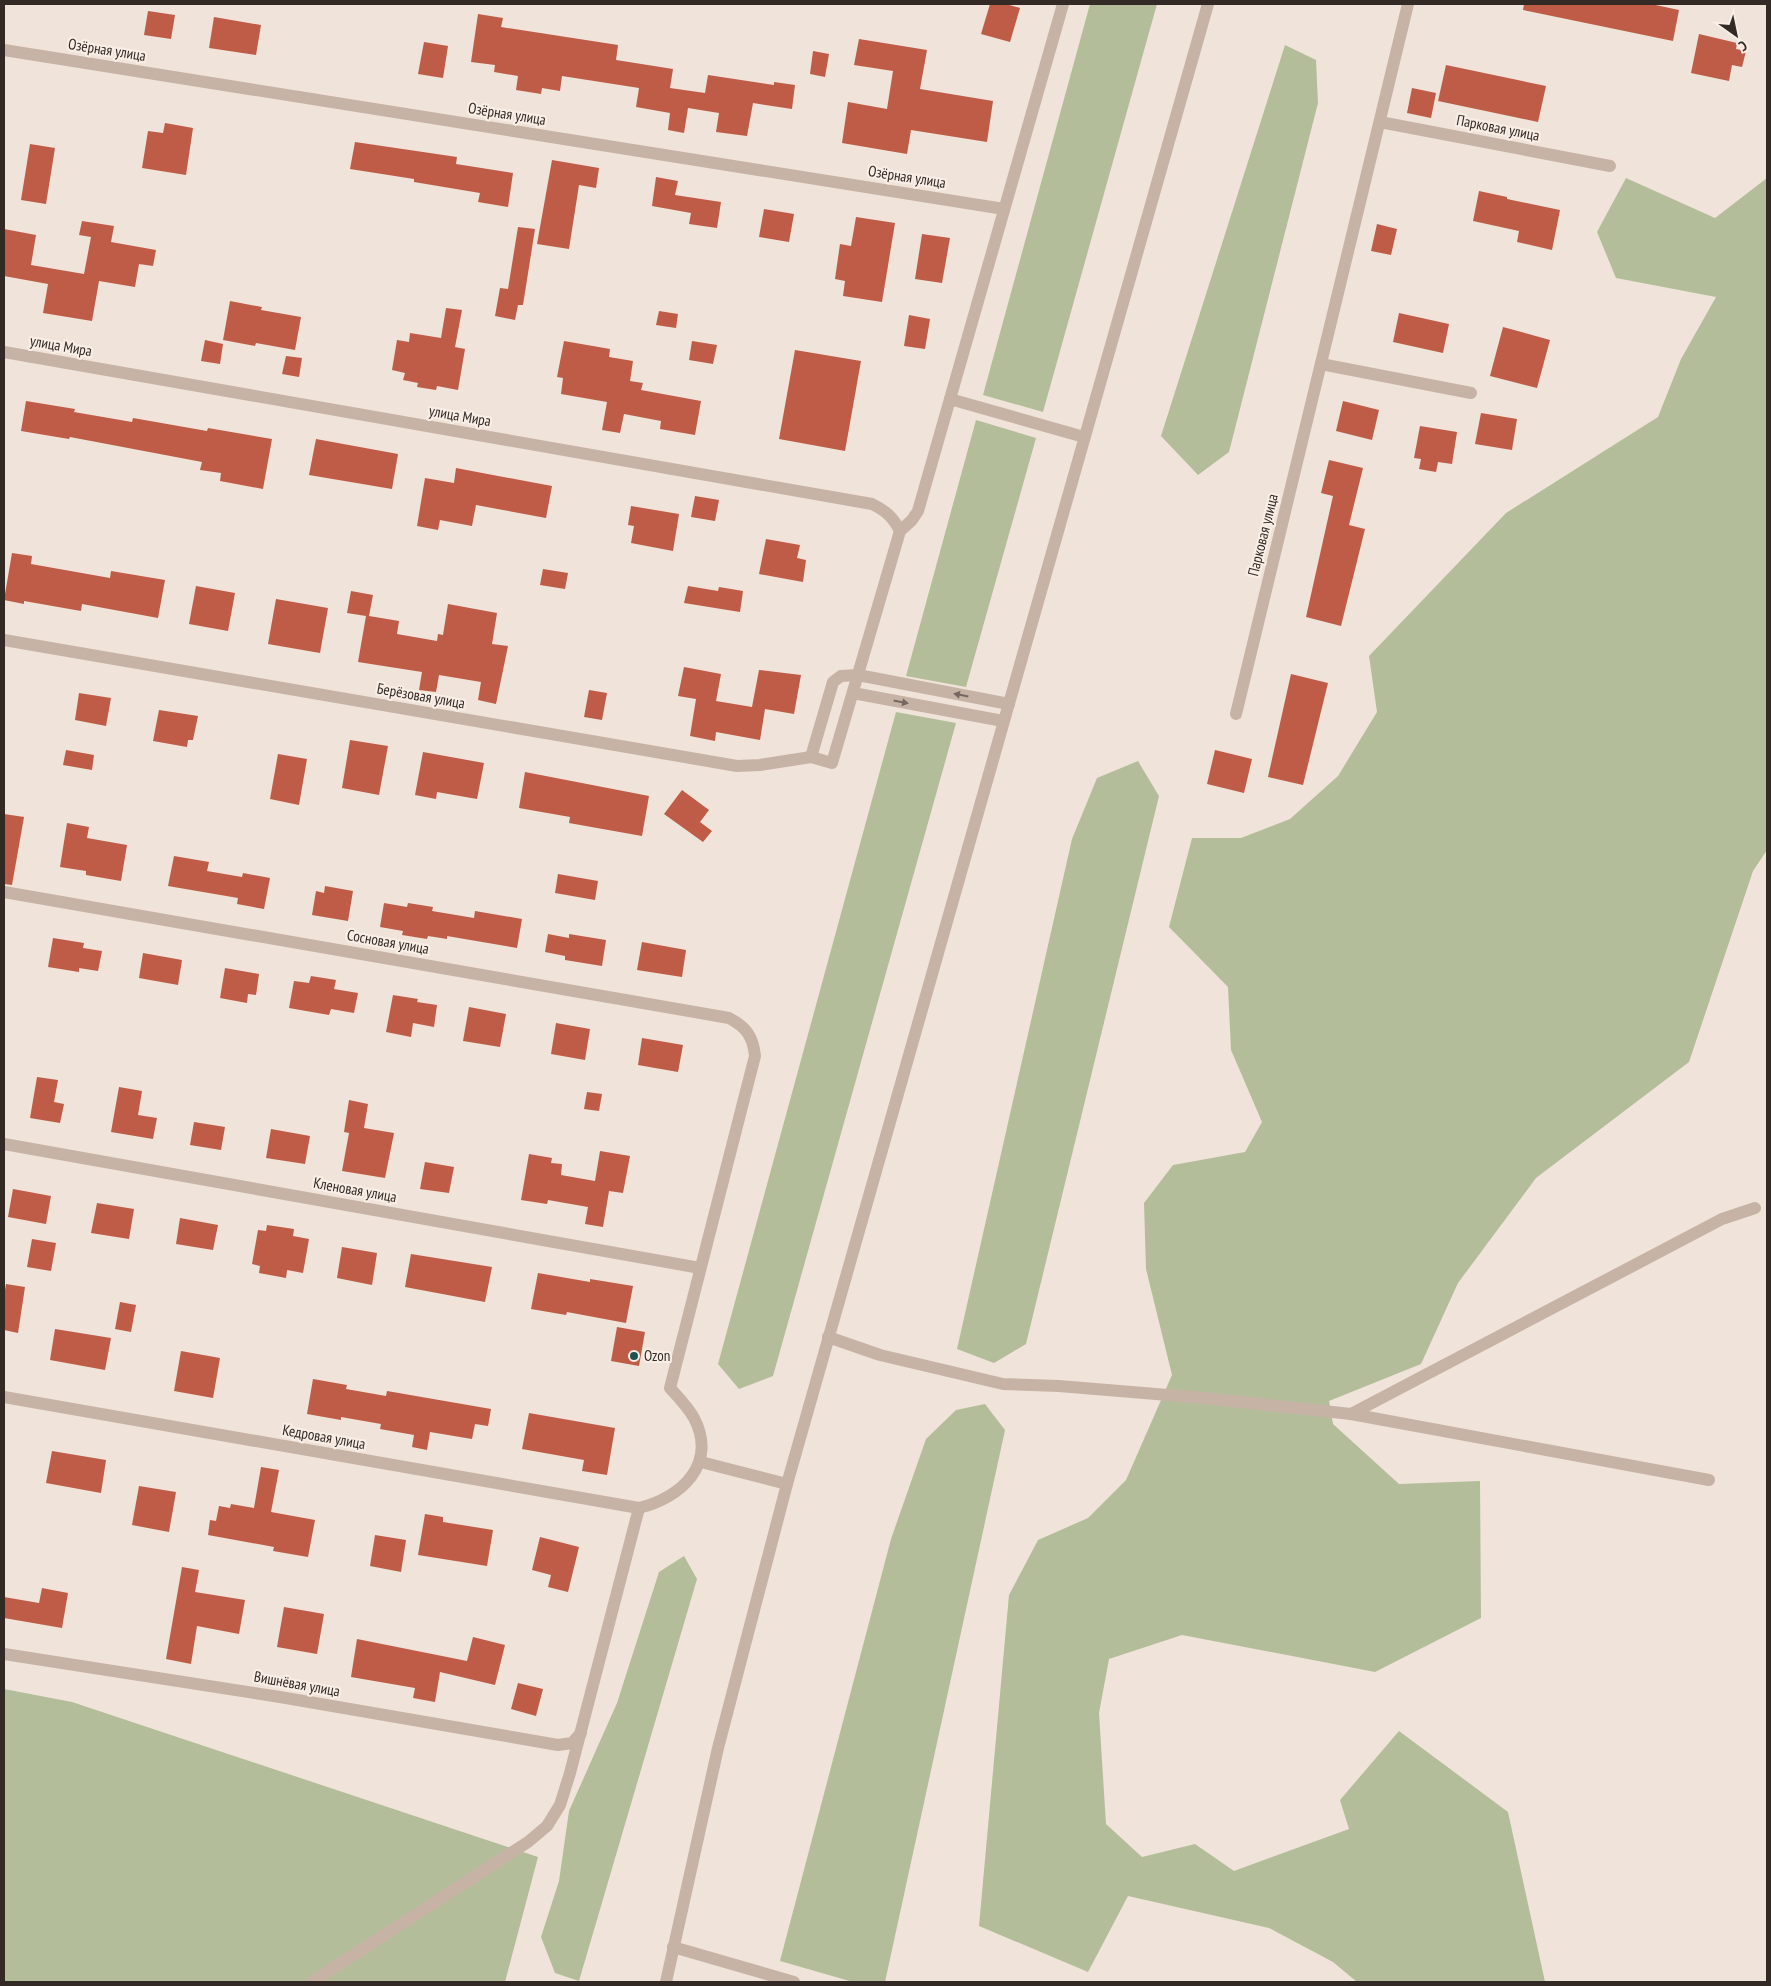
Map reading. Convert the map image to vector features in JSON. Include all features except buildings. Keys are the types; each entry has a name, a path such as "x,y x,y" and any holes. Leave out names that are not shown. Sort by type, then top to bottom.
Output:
{"street":[{"path":"1003,721 853,693 900,531 912,520 918,511 1063,4"},
{"path":"666,1982 718,1748 786,1484 1208,4"},
{"name":"Парковая улица","path":"1236,714 1408,4"},
{"name":"Озёрная улица","path":"4,50 1004,209"},
{"name":"Парковая улица","path":"1380,122 1610,166"},
{"name":"улица Мира","path":"4,352 872,504 893,518 900,531"},
{"path":"1321,364 1470,393"},
{"path":"950,399 1084,437"},
{"name":"Берёзовая улица","path":"4,640 737,766 760,765 811,756 832,762 853,693"},
{"path":"811,756 833,682 841,676 858,675 1009,704"},
{"name":"Сосновая улица","path":"4,892 729,1018 741,1024 750,1033 754,1044 755,1056 700,1268"},
{"name":"Кленовая улица","path":"4,1144 700,1268"},
{"path":"1350,1414 1722,1219 1755,1208"},
{"path":"312,1982 528,1842 547,1826 560,1805 581,1733 639,1508 653,1505 668,1498 687,1484 701,1462 701,1436 694,1418 670,1388 700,1268"},
{"path":"828,1337 880,1355 1003,1384 1059,1386 1204,1398 1350,1414 1709,1480"},
{"name":"Кедровая улица","path":"4,1397 639,1508"},
{"path":"701,1462 786,1484"},
{"name":"Вишнёвая улица","path":"4,1654 280,1697 558,1745 572,1743 581,1733"},
{"path":"673,1948 794,1982"}],"green space":[{"path":"1090,4 1157,4 1043,412 983,395"},
{"path":"1285,45 1316,60 1318,103 1229,452 1198,475 1161,436"},
{"path":"1626,178 1715,218 1767,178 1767,850 1753,871 1689,1062 1536,1178 1458,1283 1421,1364 1329,1401 1333,1424 1399,1484 1480,1481 1481,1618 1375,1672 1182,1635 1109,1659 1099,1713 1106,1824 1142,1857 1195,1844 1234,1871 1349,1829 1340,1800 1399,1731 1508,1812 1545,1982 1357,1982 1333,1962 1269,1928 1128,1896 1088,1972 979,1926 1009,1595 1038,1540 1088,1518 1126,1480 1172,1375 1146,1269 1144,1203 1173,1165 1245,1152 1262,1122 1231,1050 1228,987 1169,927 1192,838 1241,838 1290,819 1338,776 1377,712 1369,656 1506,513 1658,417 1681,359 1716,297 1616,278 1597,232"},
{"path":"976,420 1036,438 966,687 906,676"},
{"path":"896,712 956,723 773,1376 739,1389 718,1364"},
{"path":"1138,761 1159,796 1026,1344 994,1363 957,1349 1072,839 1097,778"},
{"path":"985,1404 1005,1430 885,1982 853,1982 780,1961 891,1539 926,1439 956,1410"},
{"path":"684,1556 697,1579 579,1981 555,1973 541,1937 559,1881 569,1811 617,1703 659,1572"},
{"path":"4,1689 72,1702 538,1857 505,1982 4,1982"}],"place":[{"name":"Ozon","path":"634,1356"}]}
